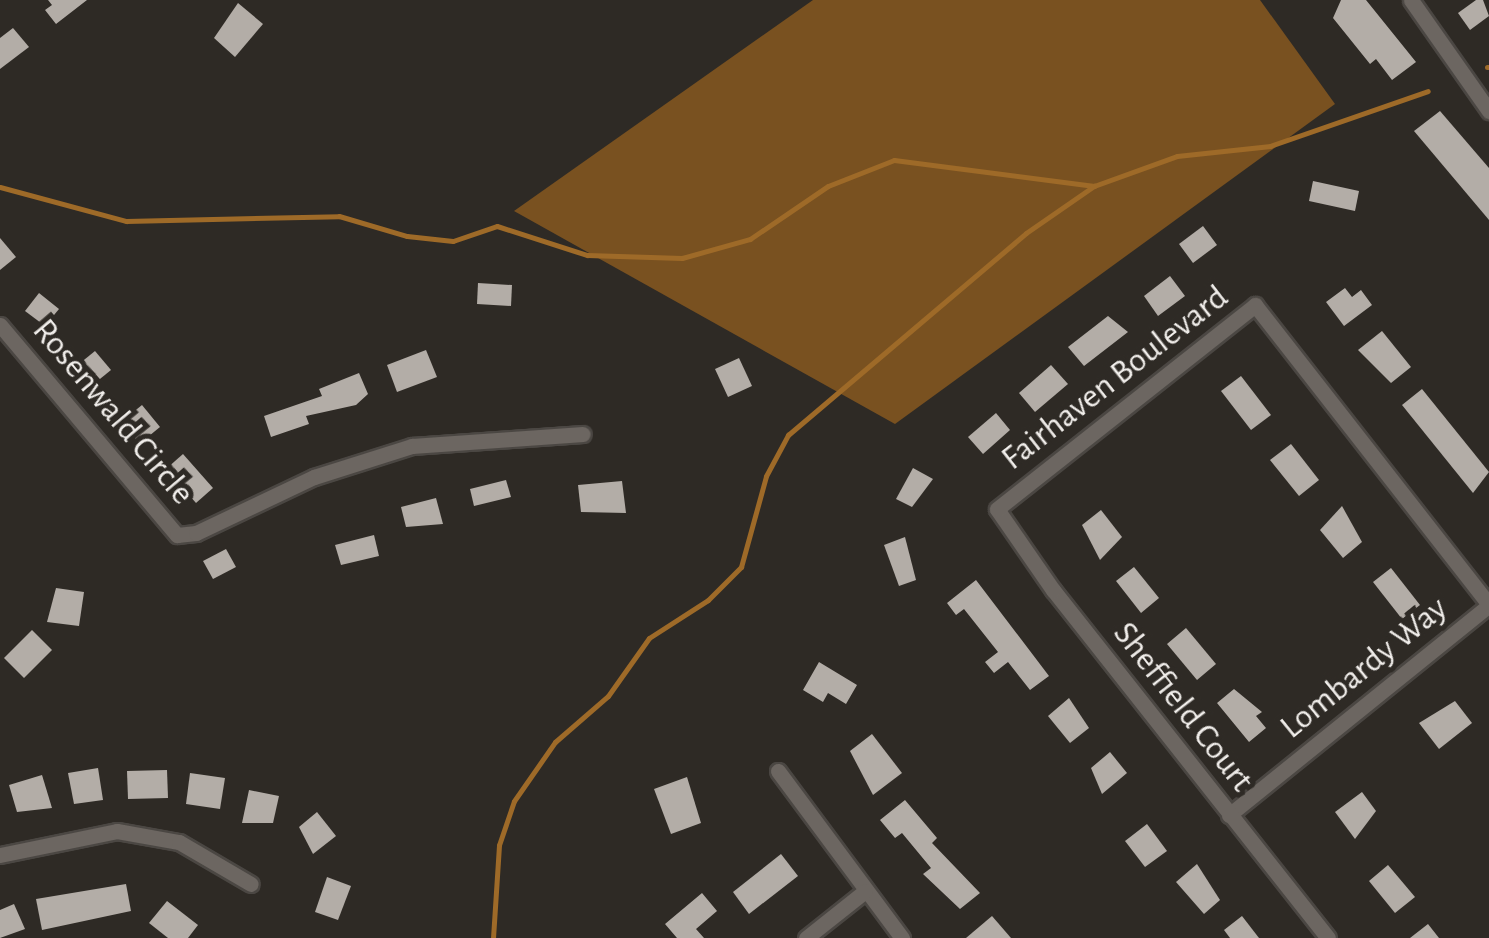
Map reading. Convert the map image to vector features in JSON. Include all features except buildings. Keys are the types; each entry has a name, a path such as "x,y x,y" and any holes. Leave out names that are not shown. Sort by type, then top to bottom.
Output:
{"street":[{"path":"1411,0 1489,112"},
{"name":"Fairhaven Boulevard","path":"997,510 1254,306 1489,605"},
{"name":"Rosenwald Circle","path":"0,326 178,536 196,533 314,477 412,446 583,434"},
{"name":"Sheffield Court","path":"997,510 1328,938"},
{"name":"Lombardy Way","path":"1230,815 1489,605"},
{"path":"778,771 902,938"},
{"path":"0,855 117,831 180,842 252,884"},
{"path":"806,938 866,891"}],"shaded area":[{"path":"813,0 1260,0 1335,104 895,424 514,211"}],"waterway":[{"path":"0,187 126,221 339,216 407,236 453,241 497,226 587,255 682,258 750,239 828,186 894,160 1094,186 1177,156 1270,146 1428,91"},
{"path":"493,938 499,845 514,801 555,742 608,696 649,638 708,600 741,567 766,476 788,435 1026,233 1094,186"}]}
